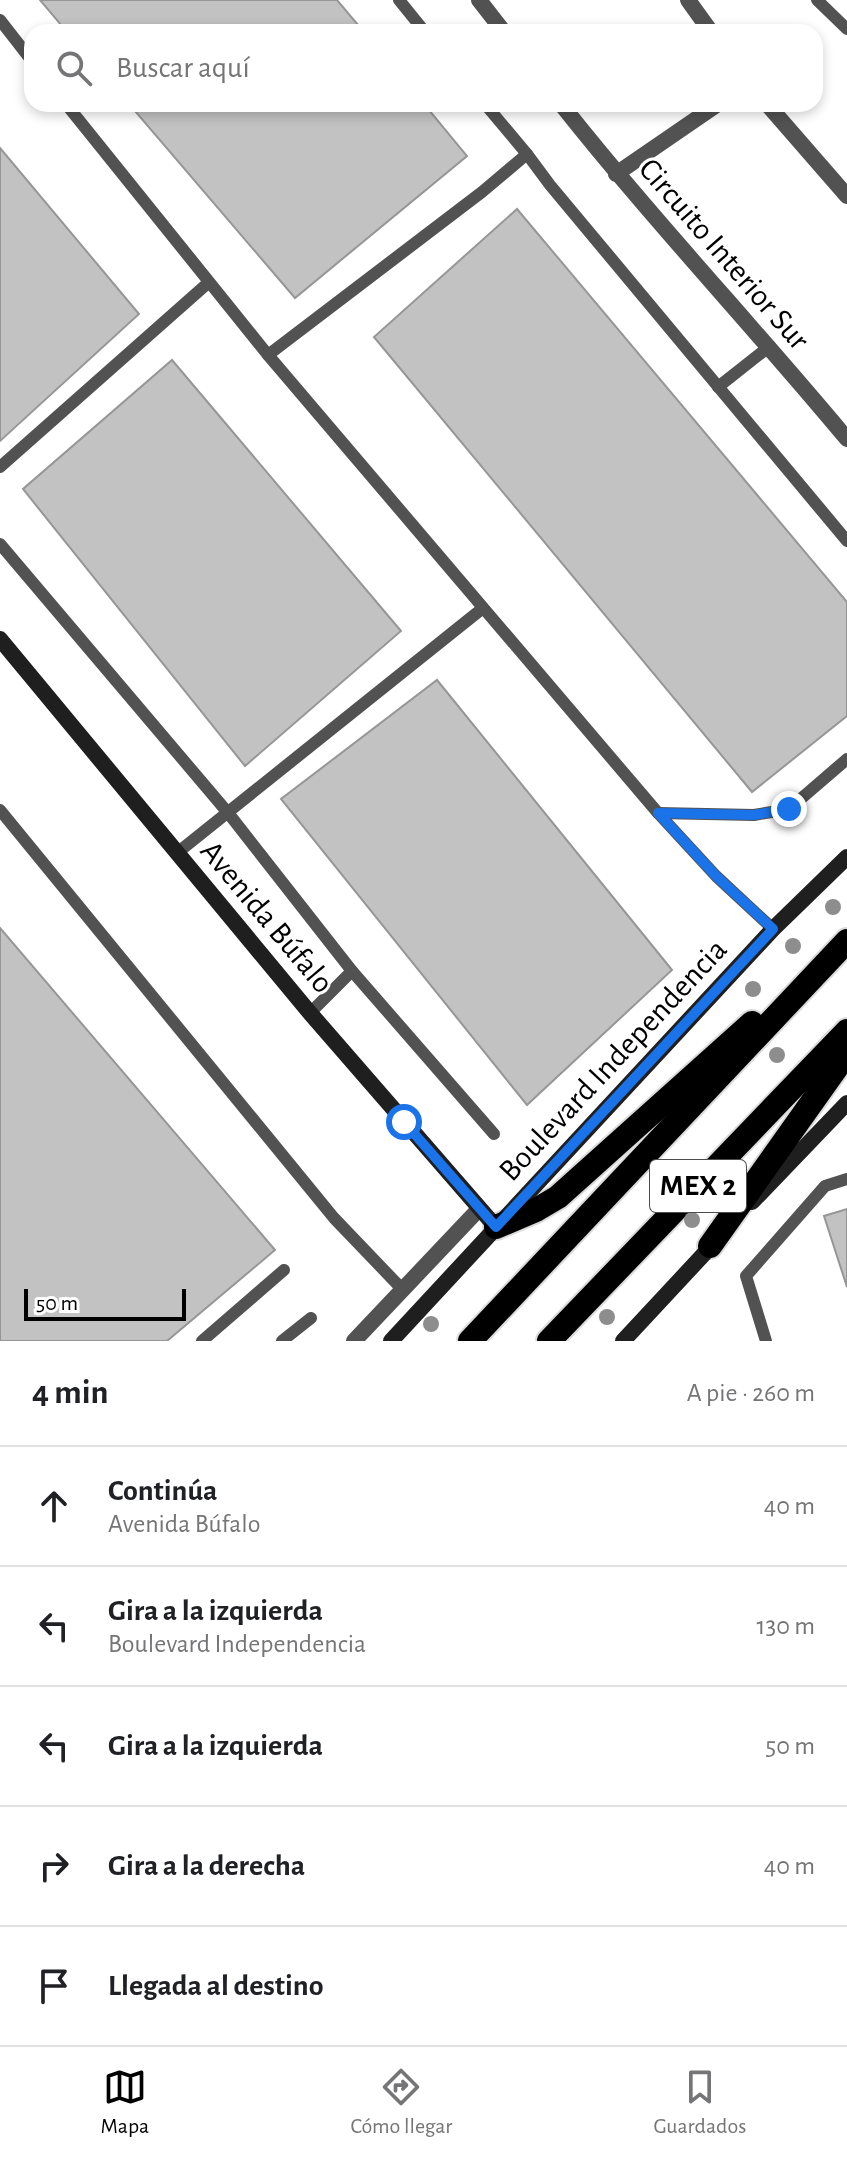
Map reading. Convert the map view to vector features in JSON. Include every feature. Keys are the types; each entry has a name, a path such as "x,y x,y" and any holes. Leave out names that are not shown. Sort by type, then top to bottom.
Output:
{"highway":[{"name":"MEX 2","path":"470,1341 847,941"},
{"path":"496,1227 558,1197 730,1041 819,969"},
{"name":"MEX 2","path":"549,1341 847,1031"},
{"path":"710,1246 847,1053"}],"main road":[{"name":"Avenida Búfalo","path":"0,639 310,1013 496,1227"},
{"name":"Boulevard Independencia","path":"391,1341 773,929 847,857"},
{"name":"MEX 2","path":"624,1341 847,1103"}],"street":[{"path":"479,0 498,24"},
{"path":"688,0 705,24"},
{"name":"Circuito Interior Sur","path":"567,112 616,174 770,346 847,439"},
{"path":"616,174 706,112"},
{"path":"774,112 847,196"},
{"path":"354,1341 479,1209"},
{"path":"402,1289 422,1308"}],"lane":[{"path":"399,0 418,24"},
{"path":"817,0 847,29"},
{"path":"0,20 24,51"},
{"path":"72,112 268,355 658,813 716,876 773,929"},
{"path":"492,112 847,541"},
{"path":"268,355 482,192 527,154"},
{"path":"0,467 208,283"},
{"path":"718,387 770,346"},
{"path":"0,544 229,814 352,971 494,1134"},
{"path":"177,853 483,608"},
{"path":"658,813 754,815 789,809 847,759"},
{"path":"0,810 334,1218 402,1289"},
{"path":"310,1013 352,971"},
{"path":"766,1341 746,1276 825,1186 847,1179"},
{"path":"202,1341 284,1270"},
{"path":"282,1341 311,1318"}],"building":[{"path":"40,0 337,0 357,24 60,24"},
{"path":"136,112 431,112 467,156 295,298"},
{"path":"0,148 139,314 0,441"},
{"path":"517,209 847,602 847,716 752,792 374,337"},
{"path":"172,360 401,631 245,766 23,489"},
{"path":"437,680 672,970 527,1105 281,799"},
{"path":"0,928 275,1250 167,1341 0,1341"},
{"path":"847,1209 847,1287 824,1216"}],"route":[{"path":"404,1122 496,1227 773,929 716,876 658,813 754,815 789,809"}]}
